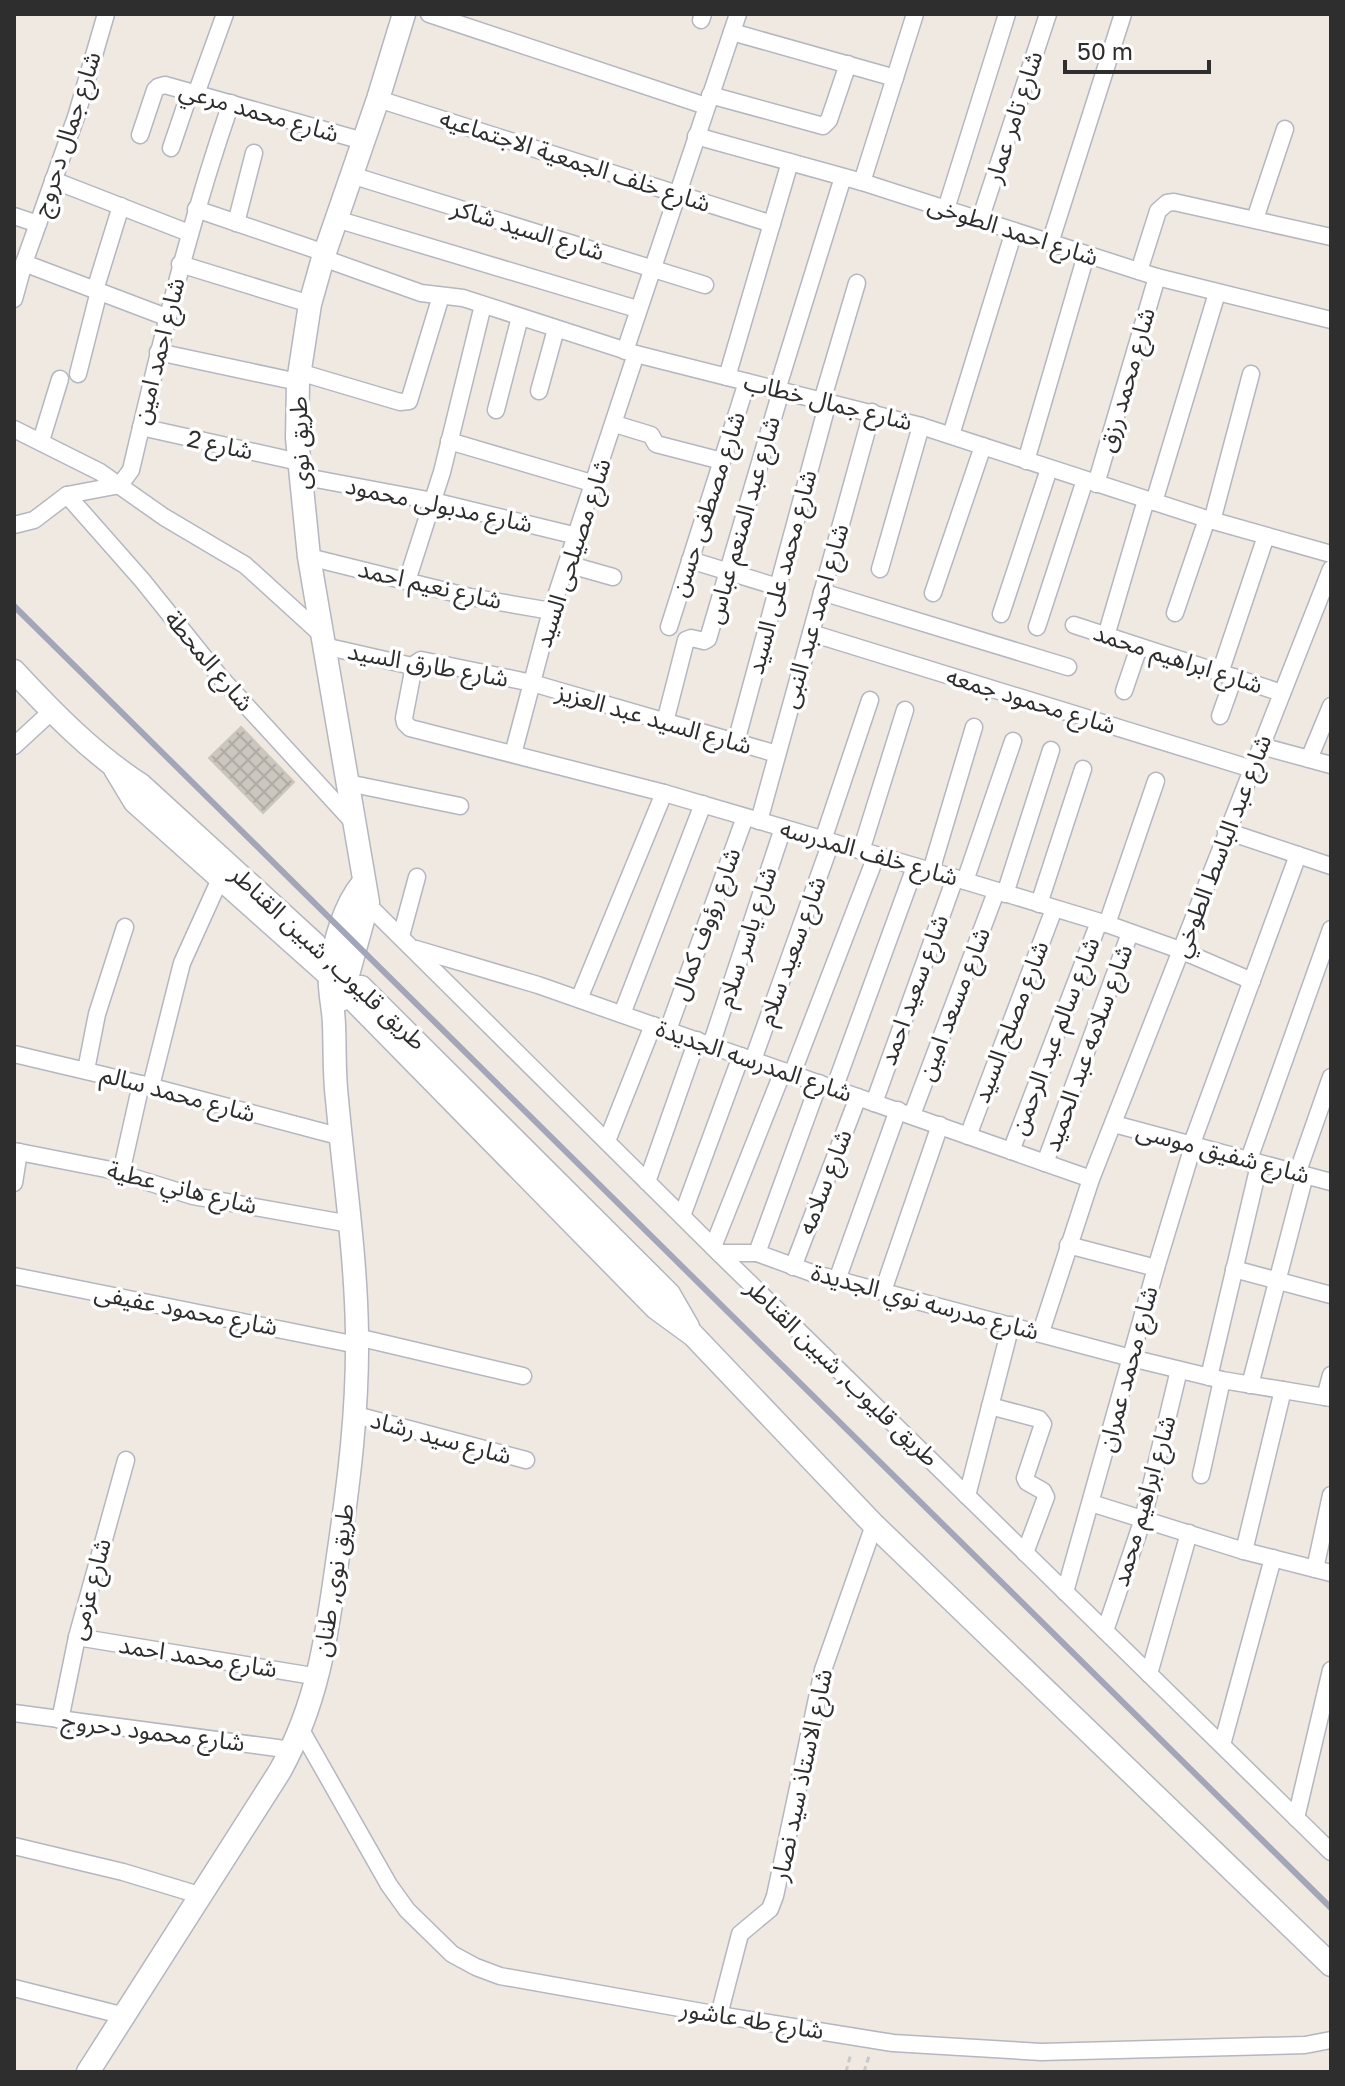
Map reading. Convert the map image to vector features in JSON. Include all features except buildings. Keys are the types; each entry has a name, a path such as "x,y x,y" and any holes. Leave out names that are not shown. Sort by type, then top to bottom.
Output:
{"main road":[{"name":"طريق نوى","path":"338,975 362,893 355,824 309,557 300,469 299,377 310,304 404,14"},
{"name":"طريق قليوب, شبين القناطر","path":"14,671 115,769 141,785 669,1294 693,1335 874,1525 1331,1965"},
{"name":"طريق قليوب, شبين القناطر","path":"115,769 135,802 220,879 338,975"},
{"name":"طريق نوى, طنان","path":"88,2072 253,1815 296,1740 319,1677 351,1474 356,1415 356,1279 337,1097 334,1024 338,975"}],"street":[{"name":"شارع جمال دحروج","path":"15,289 76,117 106,14"},
{"path":"171,148 225,14"},
{"path":"429,14 708,100 823,126 828,123 848,64"},
{"name":"شارع مصيلحى السيد","path":"513,754 551,611 615,424 637,309 738,14"},
{"path":"862,182 915,14"},
{"path":"946,209 1007,14"},
{"name":"شارع تامر عمار","path":"980,220 1048,14"},
{"path":"1050,243 1122,14"},
{"path":"732,32 895,78"},
{"name":"شارع محمد مرعي","path":"140,135 158,87 165,85 363,141"},
{"name":"شارع خلف الجمعية الاجتماعيه","path":"378,99 772,224"},
{"name":"شارع احمد امين","path":"120,485 131,470 180,264 231,103"},
{"path":"1255,219 1285,129"},
{"name":"شارع احمد الطوخى","path":"696,136 862,182 1157,277 1331,320"},
{"path":"236,223 254,153"},
{"path":"727,377 790,162"},
{"name":"شارع السيد شاكر","path":"351,175 705,285"},
{"name":"شارع عبد المنعم عباس","path":"665,722 686,640 708,639 843,177"},
{"path":"53,180 189,233"},
{"path":"1139,271 1158,211 1167,203 1174,202 1331,237"},
{"path":"78,374 121,206"},
{"name":"شارع جمال خطاب","path":"196,209 421,293 483,305 630,352 921,426 1209,520 1331,554"},
{"path":"14,216 38,224"},
{"path":"336,219 637,309"},
{"path":"951,435 1014,231"},
{"path":"1026,461 1086,255"},
{"path":"24,263 166,317"},
{"path":"180,264 310,304"},
{"name":"شارع محمد رزق","path":"1037,627 1090,482 1157,277"},
{"name":"شارع محمد على السيد","path":"736,742 857,283"},
{"path":"1106,636 1217,293"},
{"path":"158,352 299,377 400,402 409,401 441,296"},
{"path":"407,581 433,501 483,305"},
{"path":"496,410 520,317"},
{"path":"539,391 556,329"},
{"path":"1175,613 1209,520 1251,374"},
{"path":"41,441 60,379"},
{"name":"شارع مصطفى حسن","path":"669,627 747,382"},
{"name":"شارع احمد عبد النبى","path":"752,819 777,754 872,412"},
{"path":"615,424 651,435 656,444 722,461"},
{"path":"880,569 921,426"},
{"name":"شارع 2","path":"141,427 300,469"},
{"path":"14,429 120,485 164,517 245,565 323,641"},
{"path":"449,441 595,484"},
{"path":"933,593 983,446"},
{"name":"شارع مدبولى محمود","path":"300,469 577,536"},
{"path":"1001,614 1049,469"},
{"path":"14,525 34,520 67,495 120,485"},
{"name":"شارع المحطة","path":"67,495 142,580 203,657 355,824"},
{"path":"1220,716 1227,675 1266,536"},
{"name":"شارع نعيم احمد","path":"309,557 470,597 551,611"},
{"path":"690,560 778,587"},
{"path":"567,564 613,577"},
{"name":"شارع عبد الباسط الطوخي","path":"1041,1332 1091,1179 1331,569"},
{"path":"822,592 1068,667"},
{"name":"شارع ابراهيم محمد","path":"1074,625 1282,693"},
{"name":"شارع محمود جمعه","path":"811,633 1252,769"},
{"name":"شارع طارق السيد","path":"323,641 414,666 421,660 532,683"},
{"path":"1124,691 1139,647"},
{"name":"شارع خلف المدرسه","path":"414,666 404,718 410,728 664,793 960,880 1103,923 1180,950 1252,981"},
{"name":"شارع السيد عبد العزيز","path":"532,683 777,754"},
{"name":"شارع سعيد سلام","path":"682,1216 747,1058 827,841 870,700"},
{"path":"1309,759 1331,706"},
{"path":"716,1250 788,1072 868,853 905,710"},
{"path":"14,746 52,711"},
{"path":"757,1253 826,1086 923,869 974,727"},
{"name":"شارع سعيد احمد","path":"874,1103 1013,741"},
{"path":"1261,746 1331,765"},
{"name":"شارع مسعد امين","path":"837,1280 905,1113 1001,893 1051,750"},
{"name":"شارع مصلح السيد","path":"968,1136 1046,907 1083,769"},
{"name":"شارع سالم عبد الرحمن","path":"1011,1151 1103,923 1156,781"},
{"path":"348,783 460,806"},
{"path":"579,999 664,793"},
{"path":"622,1014 703,804"},
{"name":"شارع رؤوف كمال","path":"607,1141 752,819"},
{"name":"شارع ياسر سلام","path":"647,1182 704,1043 783,828"},
{"path":"1226,831 1331,866"},
{"name":"شارع محمد عمران","path":"1065,1592 1192,1146 1298,855"},
{"path":"401,936 417,877"},
{"path":"121,1173 182,963 220,879"},
{"name":"طريق قليوب, شبين القناطر","path":"362,893 401,936 647,1182 1331,1852"},
{"path":"86,1070 97,1014 125,927"},
{"path":"1201,1475 1215,1378 1254,1163 1331,929"},
{"name":"شارع سلامه عبد الحميد","path":"1045,1163 1130,933"},
{"name":"شارع المدرسه الجديدة","path":"414,949 579,999 1091,1179"},
{"name":"شارع محمد سالم","path":"14,1054 342,1137"},
{"path":"1250,1385 1278,1281 1301,1174 1331,1077"},
{"name":"شارع سلامه","path":"793,1267 858,1097"},
{"name":"شارع شفيق موسى","path":"1114,1124 1331,1182"},
{"path":"883,1291 940,1125"},
{"path":"14,1183 17,1152"},
{"name":"شارع هاني عطية","path":"17,1152 121,1173 202,1198 350,1224"},
{"path":"1068,1245 1156,1268"},
{"name":"شارع مدرسه نوي الجديدة","path":"716,1250 757,1253 837,1280 1179,1370 1328,1398"},
{"path":"1234,1269 1331,1295"},
{"name":"شارع محمود عفيفى","path":"14,1276 523,1376"},
{"path":"967,1496 1011,1325"},
{"name":"شارع ابراهيم محمد","path":"1105,1631 1143,1519 1179,1370"},
{"path":"1328,1398 1331,1375"},
{"path":"1244,1551 1283,1390"},
{"path":"990,1406 1039,1419 1043,1424 1025,1478 1043,1491 1046,1497 1025,1553"},
{"name":"شارع سيد رشاد","path":"356,1415 526,1460"},
{"name":"شارع عزمى","path":"60,1720 77,1637 126,1460"},
{"path":"1091,1503 1244,1551 1323,1571 1331,1495"},
{"name":"شارع الاستاذ سيد نصار","path":"719,2015 740,1934 770,1909 775,1896 823,1670 874,1525"},
{"path":"1149,1674 1189,1533"},
{"path":"1222,1745 1273,1558"},
{"name":"شارع محمد احمد","path":"77,1637 319,1677"},
{"path":"1296,1818 1331,1670"},
{"name":"شارع محمود دحروج","path":"14,1713 60,1720 296,1740"},
{"name":"شارع طه عاشور","path":"296,1740 389,1885 418,1922 452,1954 500,1976 873,2041 1025,2051 1305,2045 1331,2040"},
{"path":"14,1846 123,1872 199,1895"},
{"path":"14,1988 125,2016"}],"railway":[{"path":"14,606 1331,1908"}]}
